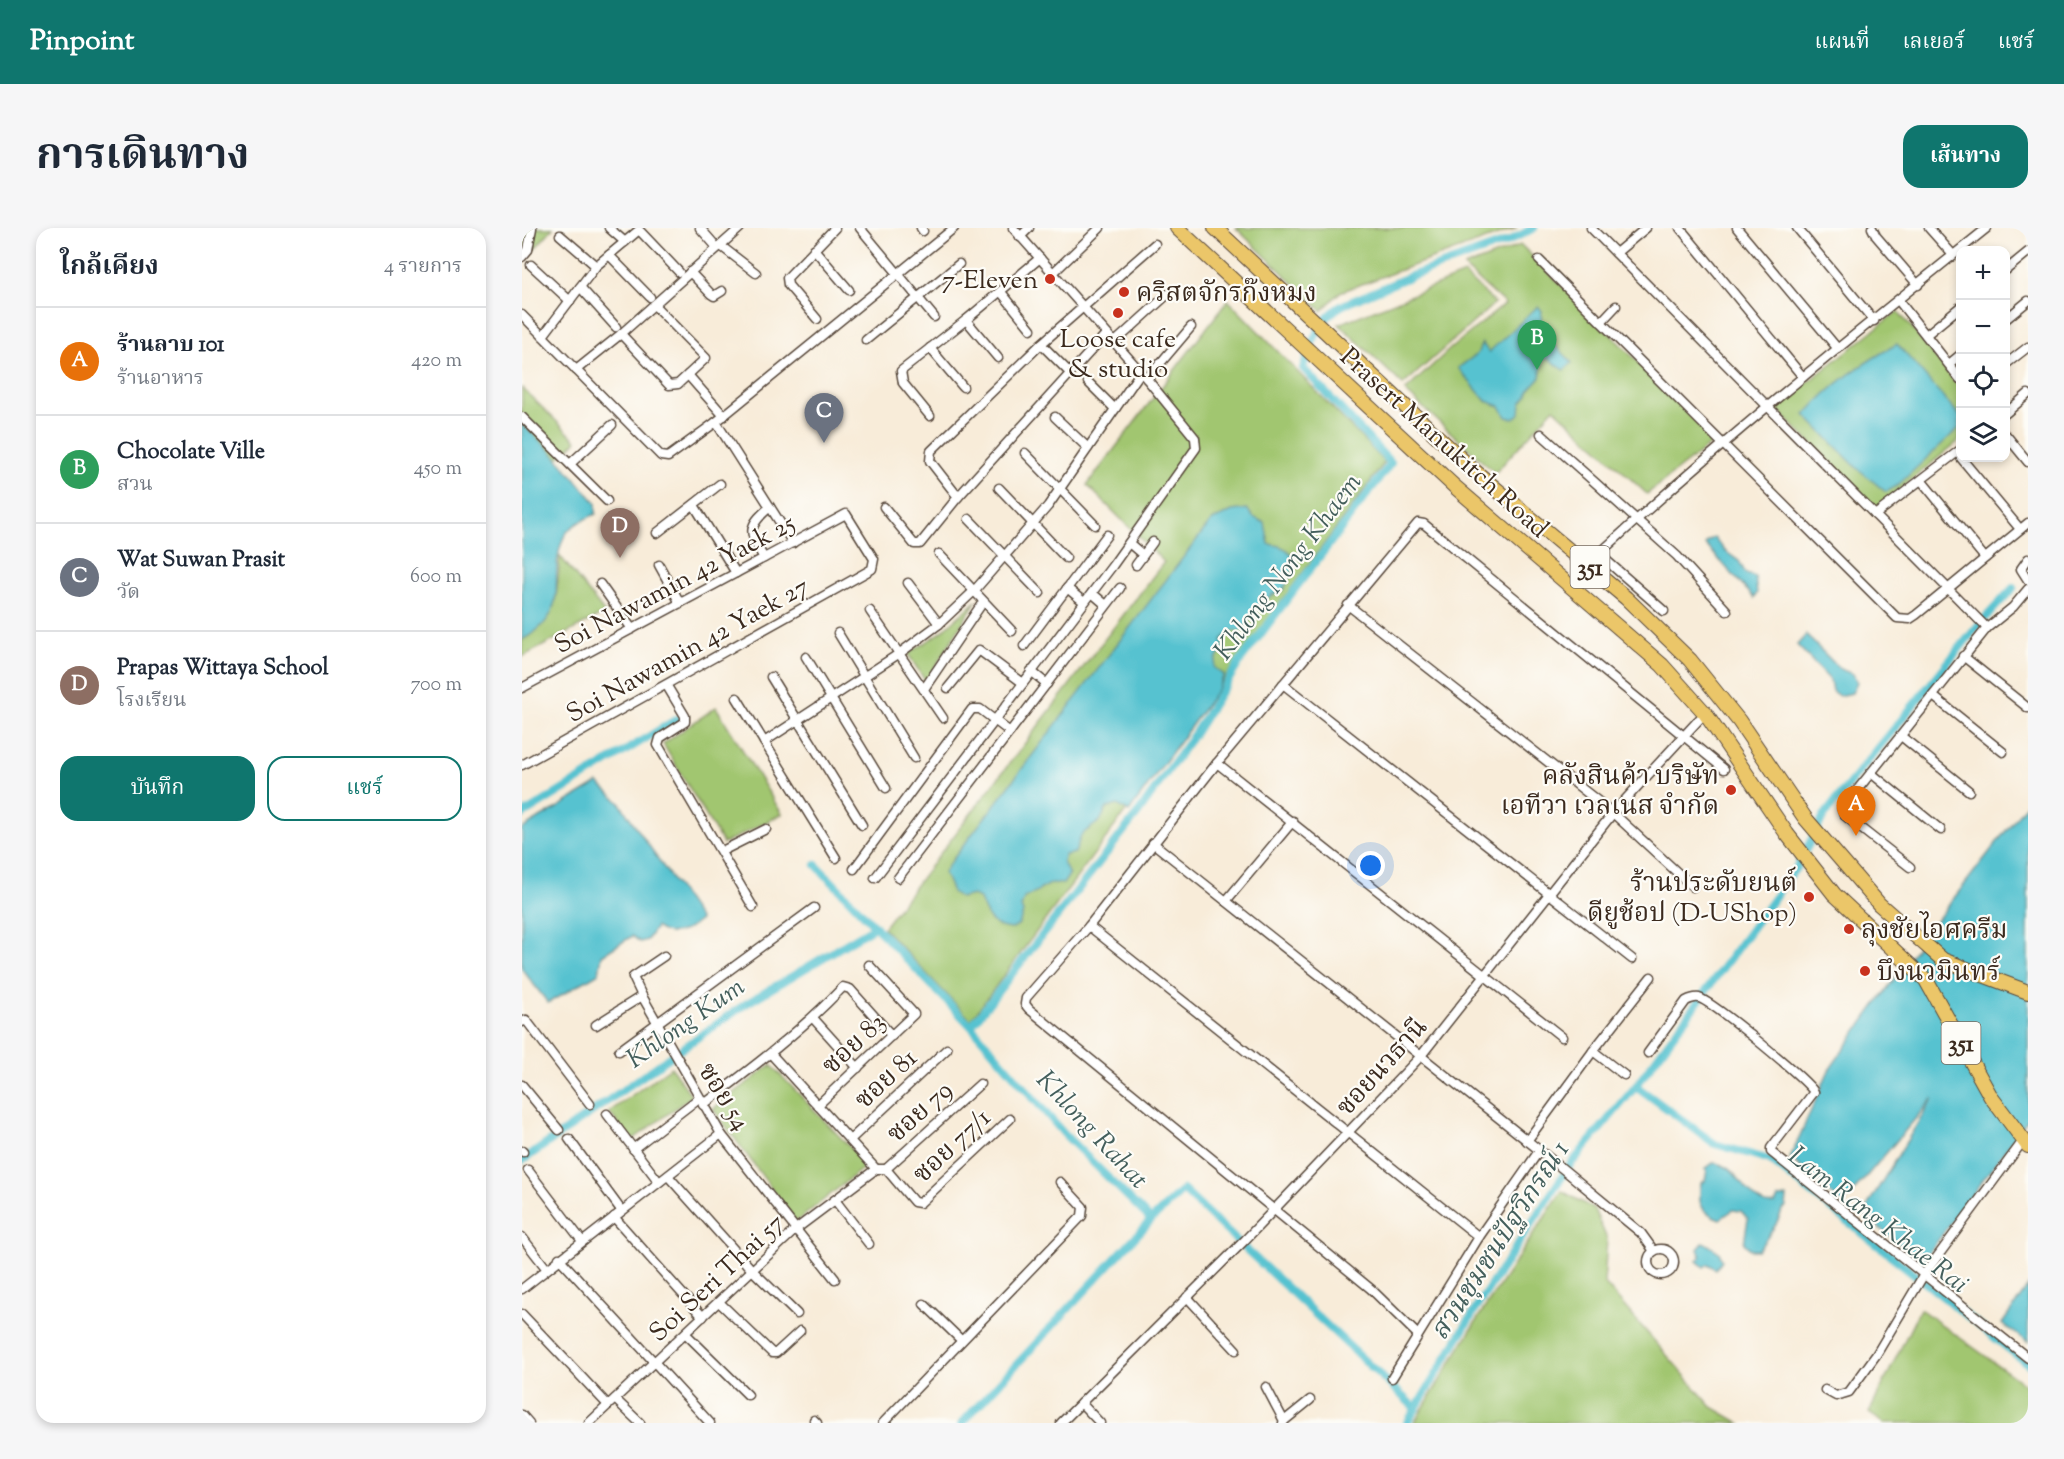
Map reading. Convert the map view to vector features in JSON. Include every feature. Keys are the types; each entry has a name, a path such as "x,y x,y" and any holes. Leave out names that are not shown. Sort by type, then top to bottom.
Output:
{"main road":[{"name":"Prasert Manukitch Road","path":"1177,228 1454,486 1653,657 1704,713 1801,852 1834,894 1926,980 1991,1097 2024,1141"},
{"name":"Prasert Manukitch Road","path":"1215,228 1469,466 1587,565 1690,660 1739,721 1814,831 1879,904 1943,960 2028,992"},
{"path":"1454,486 1469,466"},
{"path":"1814,831 1881,918 1876,925 1864,923"}],"street":[{"path":"522,257 528,250 532,228"},
{"path":"609,228 625,242"},
{"path":"700,228 718,245 756,273"},
{"path":"576,370 652,301 690,272 740,228"},
{"path":"817,319 788,285 787,278 835,228"},
{"path":"861,228 934,316"},
{"path":"522,315 665,458 673,455 724,416 954,228"},
{"path":"875,878 1092,593 1196,448 1197,443 1144,376 1013,228"},
{"path":"1020,237 1029,228"},
{"path":"1053,273 1100,228"},
{"path":"1591,228 1983,624"},
{"path":"1616,253 1646,228"},
{"path":"1680,228 1803,377"},
{"path":"1737,228 1838,349"},
{"path":"1797,228 1874,321"},
{"path":"1872,228 1876,236 1918,285"},
{"path":"1929,228 1953,255"},
{"path":"1587,565 1636,519 1803,377 1986,228"},
{"path":"543,336 596,266 641,229 679,272"},
{"path":"560,236 596,266"},
{"path":"958,497 930,461 929,454 1041,344 1155,244"},
{"path":"814,249 849,290"},
{"path":"2010,267 2028,252"},
{"path":"580,287 669,385 678,384 706,358 609,255"},
{"path":"930,416 903,383 901,371 1040,258"},
{"path":"1539,260 1897,618 1910,619 1916,615 2028,523"},
{"path":"866,340 959,264"},
{"path":"531,265 570,301"},
{"path":"690,272 714,296 722,291"},
{"path":"1001,292 1031,329"},
{"path":"1114,343 1168,294"},
{"path":"1899,301 1956,374"},
{"path":"2010,316 2028,301"},
{"path":"1601,322 1616,306"},
{"path":"1926,335 1956,310"},
{"path":"966,320 998,358"},
{"path":"764,742 900,653 939,624 974,591 1034,525 1114,409 1191,327"},
{"path":"885,507 917,545 1069,372 1106,334"},
{"path":"1041,344 1069,372"},
{"path":"2010,361 2028,347"},
{"path":"930,348 963,387"},
{"path":"1949,364 1956,358"},
{"path":"688,375 724,416"},
{"path":"1088,382 1114,409"},
{"path":"2010,410 2028,394"},
{"path":"522,417 608,501"},
{"path":"1056,417 1088,448"},
{"path":"716,422 793,543"},
{"path":"570,464 612,425"},
{"path":"1541,434 1677,556 1727,611"},
{"path":"2010,440 2028,462"},
{"path":"1025,453 1061,487 1095,525"},
{"path":"1875,515 1956,457"},
{"path":"1966,462 2020,529"},
{"path":"1921,480 1985,558"},
{"path":"657,533 720,484"},
{"path":"999,488 1066,558"},
{"path":"694,505 736,573"},
{"path":"764,558 754,541 752,529 756,519 770,507"},
{"name":"Soi Nawamin 42 Yaek 25","path":"522,688 846,514 874,559 872,569"},
{"path":"969,519 1040,593"},
{"path":"1417,1334 1371,1289 1025,1004 1026,998 1089,926 1217,763 1413,526 1424,524 1724,769"},
{"path":"1024,646 1107,535"},
{"path":"1136,565 1154,542"},
{"path":"1129,543 1143,555"},
{"path":"939,554 1012,631"},
{"path":"1599,554 1664,612"},
{"path":"2028,559 2021,569 2028,580"},
{"path":"659,565 681,603"},
{"name":"Soi Nawamin 42 Yaek 27","path":"522,765 667,686 872,569"},
{"path":"908,583 939,624"},
{"path":"600,584 632,629"},
{"path":"1067,588 1084,603"},
{"path":"898,878 1120,588"},
{"path":"1910,867 1842,812 1844,806 1933,696 1963,656 1983,624 2013,607 2028,589"},
{"path":"1092,593 1106,605"},
{"path":"924,689 983,602"},
{"path":"1348,605 1613,813 1692,887"},
{"path":"870,611 943,718"},
{"path":"838,633 914,758"},
{"path":"948,688 979,650 1023,683"},
{"path":"1963,656 2028,708"},
{"path":"806,657 886,788"},
{"path":"1031,671 1047,684"},
{"path":"771,677 862,825"},
{"path":"1283,684 1632,959"},
{"path":"667,686 685,716 685,722 660,738 658,745 753,907"},
{"path":"1933,696 2003,752"},
{"path":"737,698 836,858"},
{"path":"854,869 972,709 980,709 1010,732"},
{"name":"ซอยนวธานี","path":"1061,1423 1243,1243 1420,1057 1613,813 1704,713"},
{"path":"1902,736 1968,790"},
{"path":"1217,763 1293,821 1562,1037"},
{"path":"1871,773 1941,830"},
{"path":"1226,901 1293,821"},
{"path":"722,851 766,829"},
{"path":"1153,843 1565,1171 1641,1233 1654,1251"},
{"path":"619,1051 814,908"},
{"path":"1089,926 1347,1135 1479,1237"},
{"name":"ซอย 54","path":"664,956 633,977 642,996 721,1134 835,1279"},
{"name":"ซอย 83","path":"818,1105 913,1017 913,1011 869,965"},
{"path":"1527,1141 1593,1051 1652,977"},
{"path":"633,1149 771,1054 813,1018 843,987 846,987 892,1036"},
{"path":"597,1025 642,996"},
{"path":"1648,1053 1686,1001 1699,998 1745,1032 1814,1092 1771,1148 1771,1152 1921,1279 2028,1358"},
{"path":"523,1018 590,1104"},
{"path":"813,1018 858,1068"},
{"name":"ซอย 81","path":"851,1139 947,1049"},
{"path":"1593,1051 1624,1075"},
{"path":"771,1054 876,1169 886,1169"},
{"name":"ซอย 79","path":"886,1169 980,1084"},
{"path":"522,1085 559,1130"},
{"path":"607,1114 658,1182"},
{"name":"ซอย 77/1","path":"886,1169 914,1202 920,1203 1010,1119"},
{"path":"522,1289 546,1268 721,1134"},
{"path":"569,1139 621,1210"},
{"path":"1825,1390 1836,1396 1849,1392 1876,1355 1921,1279 2024,1141"},
{"path":"1392,1378 1417,1334 1479,1237 1539,1150"},
{"name":"Soi Seri Thai 57","path":"589,1423 796,1229 876,1169"},
{"path":"528,1170 582,1241"},
{"path":"668,1176 752,1270 797,1314"},
{"path":"883,1423 1082,1216 1083,1207 1060,1182"},
{"path":"835,1200 869,1244"},
{"path":"614,1217 704,1317"},
{"path":"522,1237 546,1268"},
{"path":"559,1258 710,1423"},
{"path":"1187,1297 1236,1350"},
{"path":"719,1302 772,1353 776,1353 800,1331"},
{"path":"924,1304 961,1340"},
{"path":"522,1314 612,1402 640,1423"},
{"path":"686,1334 748,1395"},
{"path":"1266,1388 1284,1422 1310,1400"},
{"path":"1081,1403 1100,1423"},
{"path":"522,1415 530,1423"}],"green space":[{"path":"522,228 553,228 522,263"},
{"path":"1236,228 1517,228 1340,292 1322,311"},
{"path":"1521,245 1716,440 1647,494 1554,408 1495,473 1405,391 1451,348 1505,304 1464,267"},
{"path":"1464,274 1495,303 1403,385 1339,324"},
{"path":"1228,300 1385,462 971,1020 883,928 1164,562 1087,485"},
{"path":"1898,311 1956,383 1956,443 1877,508 1775,408"},
{"path":"522,388 577,441 557,459 522,424"},
{"path":"560,556 605,613 522,657 522,640 543,624 554,605"},
{"path":"976,601 926,682 908,654 940,633"},
{"path":"716,707 782,814 723,844 663,744"},
{"path":"771,1065 867,1165 796,1222 713,1109"},
{"path":"671,1067 692,1096 631,1141 609,1112"},
{"path":"1562,1191 1594,1209 1607,1239 1604,1283 1712,1407 1740,1423 1414,1423 1478,1318"},
{"path":"1920,1309 2028,1387 2028,1423 1884,1423 1869,1413"}],"water":[{"path":"1538,306 1542,311 1541,320 1546,334 1572,363 1564,370 1549,359 1543,359 1540,378 1521,403 1520,413 1514,418 1506,417 1500,406 1486,401 1458,368 1477,354 1482,343 1489,352"},
{"path":"1897,344 1956,411 1956,431 1897,486 1886,492 1857,468 1805,415 1826,393 1871,359"},
{"path":"522,424 552,452 596,503 596,514 577,523 565,534 559,554 554,606 548,618 538,629 522,640"},
{"path":"1247,509 1253,517 1265,523 1269,544 1280,546 1291,555 1293,567 1283,590 1269,597 1241,631 1231,631 1222,640 1224,648 1216,659 1214,667 1224,675 1217,690 1129,812 1118,805 1107,808 1100,821 1081,835 1075,853 1065,855 1063,862 1069,875 1063,884 1052,883 1024,898 1021,907 1023,913 1019,924 1012,929 995,924 987,916 980,899 973,895 960,898 952,892 944,873 947,867 1211,521 1232,511"},
{"path":"1714,537 1725,551 1739,561 1746,574 1755,577 1757,593 1754,598 1705,544"},
{"path":"1806,635 1840,669 1853,674 1857,682 1852,693 1839,696 1832,691 1830,680 1797,645"},
{"path":"598,783 619,802 700,920 690,928 673,933 667,933 656,927 647,940 640,942 632,936 602,955 599,973 548,1003 522,969 522,829"},
{"path":"2028,802 2028,1119 1922,1262 1865,1216 1869,1203 1933,1098 1843,1204 1790,1158 1829,1070 1927,933"},
{"path":"1713,1163 1723,1165 1731,1171 1751,1194 1766,1204 1775,1204 1778,1198 1787,1197 1786,1207 1758,1250 1751,1250 1744,1243 1748,1219 1741,1211 1733,1210 1720,1219 1707,1213 1701,1205 1701,1183 1705,1181 1707,1170 1705,1169"},
{"path":"1704,1242 1719,1252 1722,1260 1716,1269 1708,1264 1704,1267 1697,1261 1701,1257 1698,1249"},
{"path":"2028,1286 2028,1342 2002,1324"}],"waterway":[{"name":"Khlong Nong Khaem","path":"971,1026 1138,813 1195,733 1241,660 1391,463 1303,368 1322,324 1343,305 1411,276 1509,241 1534,228"},
{"name":"สวนชุมชนปัฐวิกรณ์ 1","path":"1407,1423 1481,1300 1570,1165 1636,1086 1796,868 1824,816 1976,628 2013,588"},
{"path":"522,815 677,719"},
{"name":"Khlong Rahat","path":"816,865 971,1026 1065,1135 1151,1220 962,1423"},
{"name":"Khlong Kum","path":"522,1161 744,1005 876,926"},
{"name":"Lam Rang Khae Rai","path":"1636,1086 1715,1144 1770,1160 2028,1364"},
{"path":"1151,1220 1183,1190 1416,1409"}],"place":[{"name":"7-Eleven","path":"1050,279"},
{"name":"คริสตจักรก๊งหมง","path":"1124,292"},
{"name":"Loose cafe & studio","path":"1118,313"},
{"name":"Chocolate Ville","path":"1537,370"},
{"name":"Wat Suwan Prasit","path":"824,443"},
{"name":"Prapas Wittaya School","path":"620,558"},
{"name":"คลังสินค้า บริษัท เอทีวา เวลเนส จำกัด","path":"1731,790"},
{"name":"ร้านลาบ 101","path":"1856,836"},
{"name":"ร้านประดับยนต์ ดียูช้อป (D-UShop)","path":"1809,897"},
{"name":"ลุงชัยไอศครีม","path":"1849,929"},
{"name":"บึงนวมินทร์","path":"1865,971"}]}
